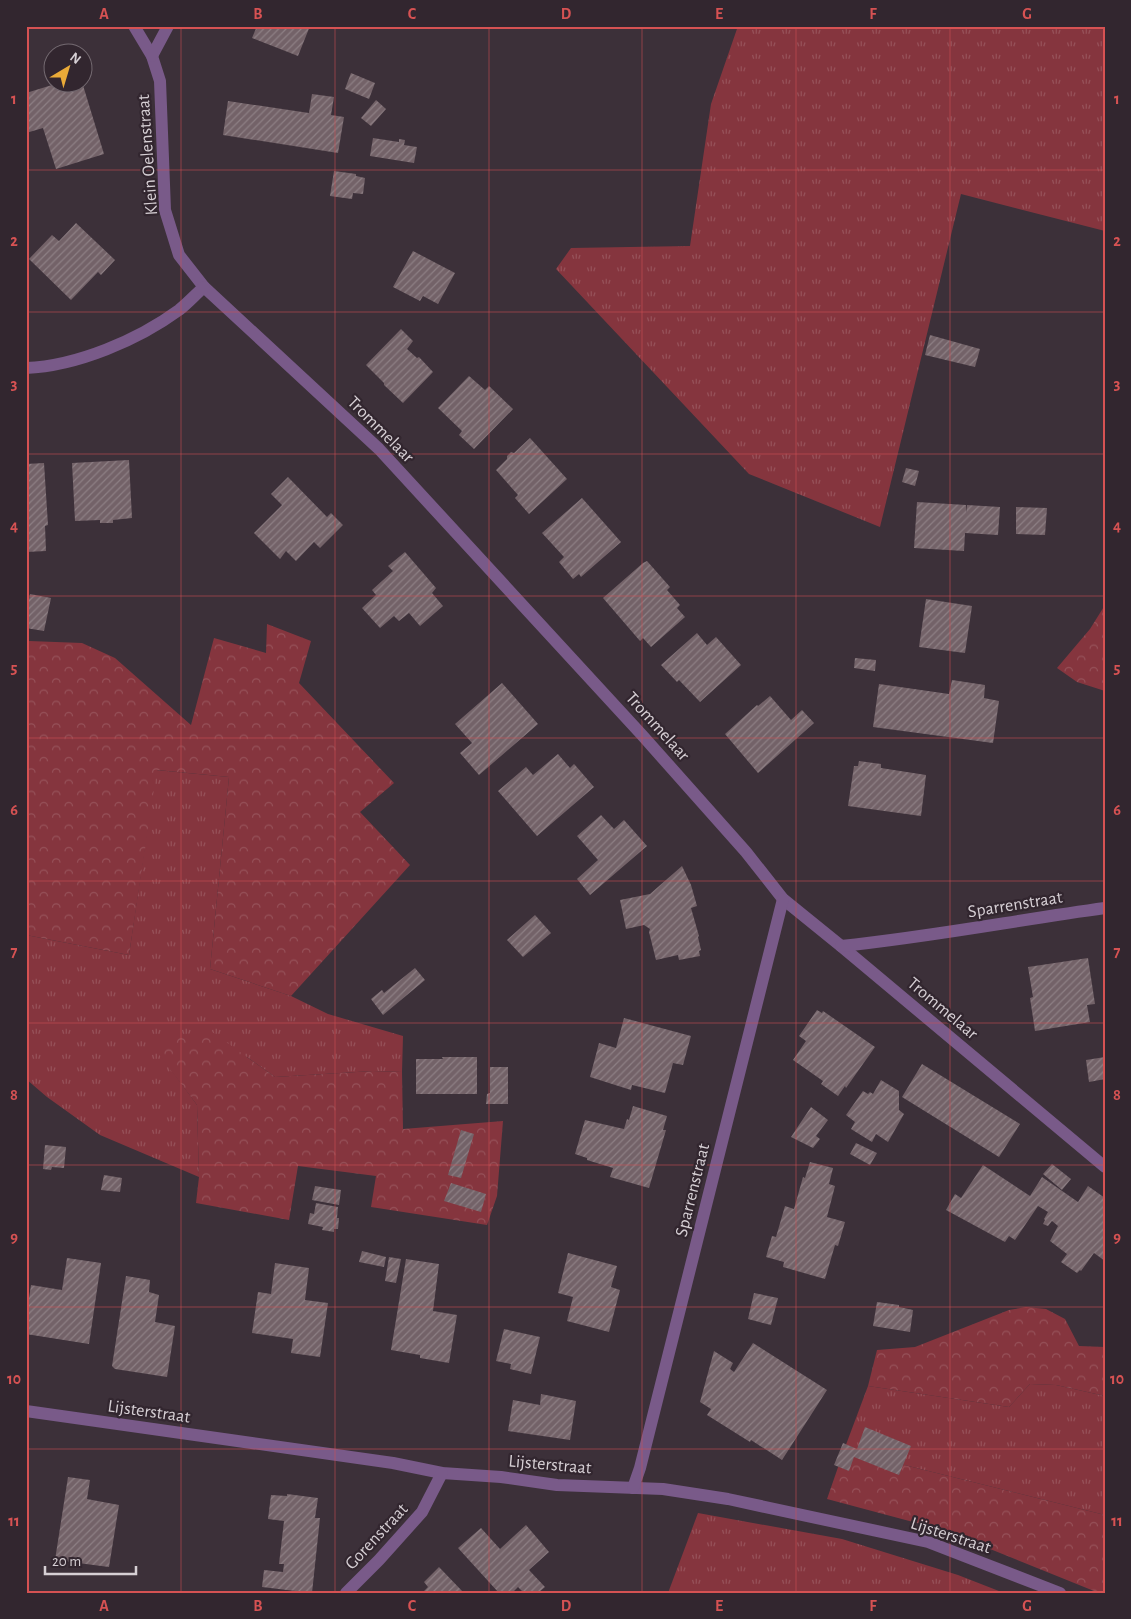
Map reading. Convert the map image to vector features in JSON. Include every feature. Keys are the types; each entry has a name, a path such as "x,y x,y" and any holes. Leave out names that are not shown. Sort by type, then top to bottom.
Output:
{"street":[{"path":"134,26 152,56"},
{"path":"152,56 168,26"},
{"name":"Klein Oelenstraat","path":"152,56 160,81 165,210 179,255 204,287"},
{"path":"26,368 44,368 107,350 151,328 179,310 204,287"},
{"name":"Trommelaar","path":"204,287 379,449 642,735 746,852 783,899 1105,1167"},
{"name":"Sparrenstraat","path":"633,1488 645,1449 783,899"},
{"name":"Sparrenstraat","path":"841,946 900,940 1028,918 1105,908"},
{"name":"Lijsterstraat","path":"26,1412 392,1462 442,1473 501,1477 557,1485 663,1489 728,1500 928,1542 1060,1593"},
{"name":"Gorenstraat","path":"346,1593 422,1512 442,1473"}],"green space":[{"path":"738,26 1105,26 1105,231 961,194 880,527 749,474 556,269 571,248 690,246 711,104"},
{"path":"1105,605 1105,691 1077,682 1057,668 1090,629"},
{"path":"267,624 311,641 299,683 394,783 360,812 410,865 291,996 210,969 229,777 157,770 129,955 26,935 26,672 29,641 82,643 115,658 191,725 214,638 266,653"},
{"path":"156,770 229,777 210,969 291,996 328,1014 403,1036 402,1072 373,1071 275,1077 247,1057 158,1052 197,1105 199,1177 100,1135 47,1097 26,1079 26,935 129,955"},
{"path":"212,1032 275,1077 373,1071 402,1072 403,1129 503,1121 497,1196 487,1225 371,1207 376,1176 298,1166 289,1220 196,1203 199,1177 197,1105 157,1052 168,1041 182,1035"},
{"path":"1026,1307 1046,1309 1065,1319 1079,1346 1105,1347 1105,1396 1056,1385 1030,1384 1009,1407 868,1386 877,1350 915,1347 1009,1310"},
{"path":"1030,1384 1056,1385 1105,1396 1105,1515 844,1450 868,1386 1009,1407"},
{"path":"844,1450 1105,1515 1105,1593 1099,1593 943,1530 827,1499"},
{"path":"698,1513 842,1539 958,1575 1004,1593 668,1593"}],"building":[{"path":"257,26 310,26 298,56 252,38"},
{"path":"351,73 375,83 369,99 345,89"},
{"path":"42,88 42,92 85,92 104,154 56,169 43,128 26,133 26,93"},
{"path":"312,94 334,97 331,115 344,117 338,153 223,135 228,101 309,113"},
{"path":"376,100 386,109 371,126 361,118"},
{"path":"373,138 399,142 399,139 405,140 404,145 417,147 414,163 370,156"},
{"path":"334,171 356,174 356,176 365,178 363,194 353,193 352,199 330,196"},
{"path":"76,223 115,260 101,275 98,272 71,300 29,259 52,235 59,241"},
{"path":"413,251 455,273 438,304 423,296 420,301 393,287"},
{"path":"401,329 413,341 407,349 417,358 419,357 433,372 403,403 366,365"},
{"path":"930,335 980,349 975,367 925,355"},
{"path":"469,376 485,390 489,386 513,409 474,449 459,435 462,431 438,408"},
{"path":"530,438 567,479 529,514 515,498 518,495 496,470 511,452 514,453"},
{"path":"129,460 132,518 113,520 113,523 100,523 100,520 75,521 72,463"},
{"path":"44,463 48,525 45,526 46,551 26,552 26,464"},
{"path":"906,468 919,471 915,486 902,482"},
{"path":"288,477 327,517 331,513 343,525 320,548 314,542 296,561 286,551 280,559 254,533 282,505 271,494"},
{"path":"582,498 621,542 581,577 579,574 573,579 559,562 564,557 542,533"},
{"path":"917,502 966,505 967,513 967,505 1000,507 998,535 965,533 964,551 914,548"},
{"path":"1016,507 1047,508 1045,535 1016,534"},
{"path":"405,552 436,588 432,593 443,606 420,626 409,613 399,621 394,616 380,628 362,608 376,595 372,590 393,571 388,566"},
{"path":"647,561 670,587 667,590 680,605 677,608 685,617 651,647 643,638 640,641 603,598"},
{"path":"30,594 51,598 44,631 26,628 26,615"},
{"path":"926,599 972,606 965,653 919,647"},
{"path":"697,633 707,645 716,637 741,665 700,702 679,680 677,682 661,665"},
{"path":"855,658 876,660 875,671 854,668"},
{"path":"952,680 985,685 984,698 999,701 993,743 873,727 879,684 949,694"},
{"path":"502,683 538,724 479,775 460,753 472,743 455,724"},
{"path":"770,696 791,720 802,710 814,723 758,773 725,734 757,705"},
{"path":"558,754 570,768 574,764 594,787 537,836 498,791 526,767 533,775"},
{"path":"859,761 881,764 881,768 926,775 921,816 848,806 854,766 858,766"},
{"path":"601,815 614,829 624,820 647,846 590,895 577,879 598,860 577,836"},
{"path":"682,866 691,885 697,906 691,908 699,936 700,956 679,960 678,955 656,960 649,932 650,929 644,925 626,929 620,900 650,894"},
{"path":"535,915 551,933 523,957 507,940"},
{"path":"1088,958 1095,1004 1087,1005 1090,1022 1035,1031 1030,998 1033,997 1028,967"},
{"path":"415,968 425,980 383,1015 371,999 382,990 384,993"},
{"path":"817,1010 822,1013 823,1011 875,1047 846,1088 845,1086 838,1096 821,1084 823,1081 793,1060 806,1041 799,1036"},
{"path":"624,1018 691,1036 683,1065 673,1063 665,1093 632,1085 631,1090 590,1077 599,1043 616,1048"},
{"path":"442,1057 477,1057 477,1094 416,1094 416,1059 443,1059"},
{"path":"1105,1057 1105,1079 1089,1082 1086,1060"},
{"path":"922,1064 1020,1124 999,1157 902,1097"},
{"path":"490,1067 508,1067 508,1104 486,1104 487,1094 490,1093"},
{"path":"881,1080 899,1091 899,1110 904,1114 888,1142 876,1134 872,1142 851,1129 855,1122 846,1115 863,1091 873,1094"},
{"path":"633,1106 667,1116 663,1130 666,1130 649,1188 610,1177 613,1168 575,1154 585,1120 624,1129"},
{"path":"811,1107 828,1120 816,1136 820,1139 813,1148 791,1137"},
{"path":"461,1130 474,1134 461,1178 448,1175"},
{"path":"856,1143 877,1153 870,1165 850,1154"},
{"path":"45,1145 66,1147 64,1168 52,1167 51,1170 43,1169"},
{"path":"810,1162 833,1168 829,1184 835,1186 827,1217 845,1222 838,1246 835,1245 825,1279 783,1267 784,1262 766,1257 772,1236 776,1237 785,1206 794,1209 803,1177 805,1178"},
{"path":"1052,1164 1071,1179 1062,1190 1043,1174"},
{"path":"983,1165 1030,1196 1042,1177 1078,1202 1088,1186 1105,1198 1105,1261 1094,1253 1081,1271 1077,1273 1061,1262 1067,1254 1050,1241 1058,1226 1052,1221 1048,1226 1043,1224 1048,1212 1038,1206 1015,1240 1009,1236 1005,1242 946,1210 955,1194 961,1198"},
{"path":"104,1175 122,1178 120,1192 101,1190"},
{"path":"451,1183 486,1194 481,1212 444,1201"},
{"path":"315,1186 341,1190 339,1205 312,1200"},
{"path":"316,1203 338,1207 338,1229 334,1229 334,1232 322,1230 323,1227 308,1224 310,1213 314,1214"},
{"path":"362,1251 386,1257 384,1267 359,1262"},
{"path":"568,1253 617,1266 611,1287 620,1290 609,1332 567,1321 573,1297 558,1293"},
{"path":"389,1257 401,1259 396,1283 385,1281"},
{"path":"67,1258 101,1263 89,1344 26,1334 26,1319 31,1285 62,1290"},
{"path":"406,1259 439,1264 433,1311 457,1315 449,1363 391,1350"},
{"path":"275,1263 309,1268 305,1300 328,1303 320,1357 291,1353 293,1339 252,1333 258,1292 271,1294"},
{"path":"126,1276 150,1280 149,1292 159,1295 155,1322 175,1326 167,1377 115,1369 112,1366"},
{"path":"754,1293 778,1298 771,1325 748,1319"},
{"path":"877,1302 899,1305 899,1307 913,1310 910,1332 873,1326"},
{"path":"504,1329 540,1337 531,1374 510,1369 511,1364 496,1361"},
{"path":"753,1343 827,1390 782,1460 707,1415 711,1409 700,1402 714,1351 733,1363 730,1369 734,1372"},
{"path":"541,1394 576,1401 570,1440 508,1431 513,1400 540,1405"},
{"path":"865,1427 911,1446 899,1475 854,1457 849,1471 834,1465 843,1443 857,1449"},
{"path":"68,1477 90,1480 87,1499 119,1505 109,1567 55,1560"},
{"path":"287,1494 318,1498 315,1518 320,1518 312,1593 262,1587 264,1570 283,1572 284,1564 279,1564 284,1521 268,1519 271,1495 287,1496"},
{"path":"526,1525 549,1552 529,1570 545,1587 538,1593 524,1593 518,1587 512,1593 499,1593 458,1548 481,1528 500,1549"},
{"path":"439,1567 464,1593 422,1593 428,1587 424,1582"}]}
